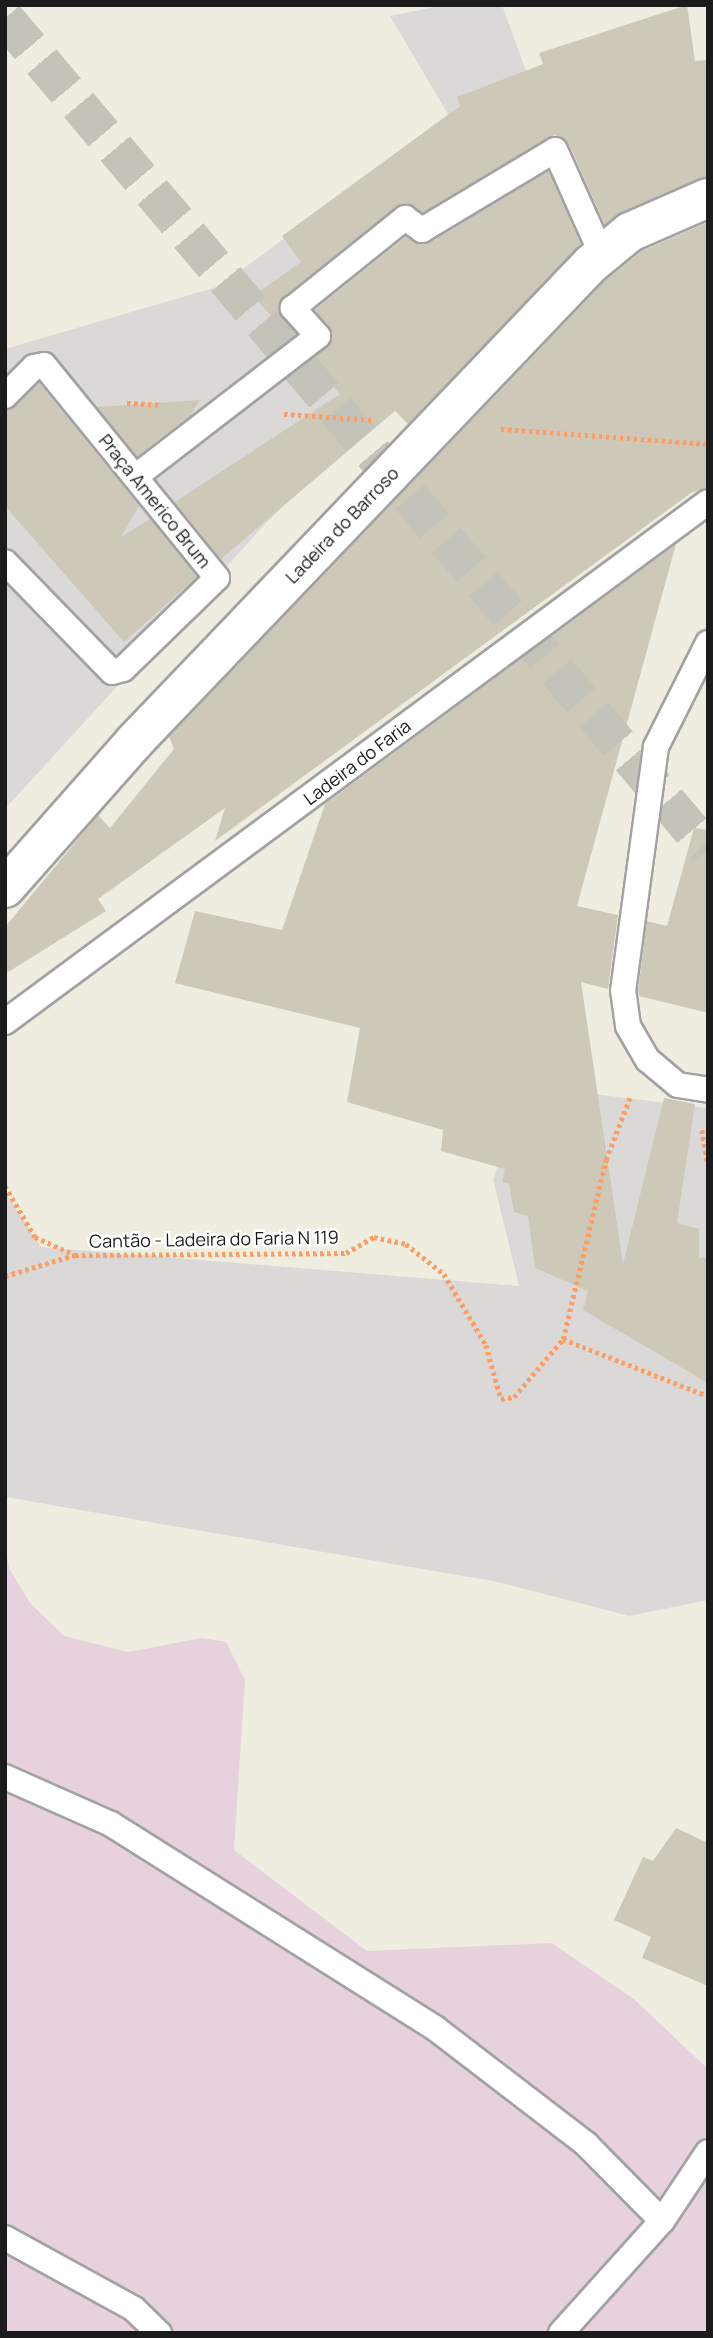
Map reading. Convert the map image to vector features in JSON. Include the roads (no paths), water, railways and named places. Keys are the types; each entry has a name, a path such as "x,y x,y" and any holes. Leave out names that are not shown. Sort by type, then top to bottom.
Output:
{"street":[{"name":"Ladeira do Barroso","path":"5,888 134,742 602,255 668,211 708,198"}],"lane":[{"path":"135,477 318,336 293,308 405,218 422,230 555,150 602,255"},
{"name":"Praça Americo Brum","path":"5,396 44,365 217,578 123,669 102,667 5,562"},
{"name":"Ladeira do Faria","path":"5,1022 708,502"},
{"path":"708,643 656,747 623,990 628,1026 648,1060 678,1085 708,1090"},
{"path":"5,1777 111,1824 435,2028 586,2144 662,2221"},
{"path":"561,2333 662,2221 708,2152"},
{"path":"5,2238 134,2309 159,2333"}],"tunnel":[{"path":"5,18 708,850"}]}
